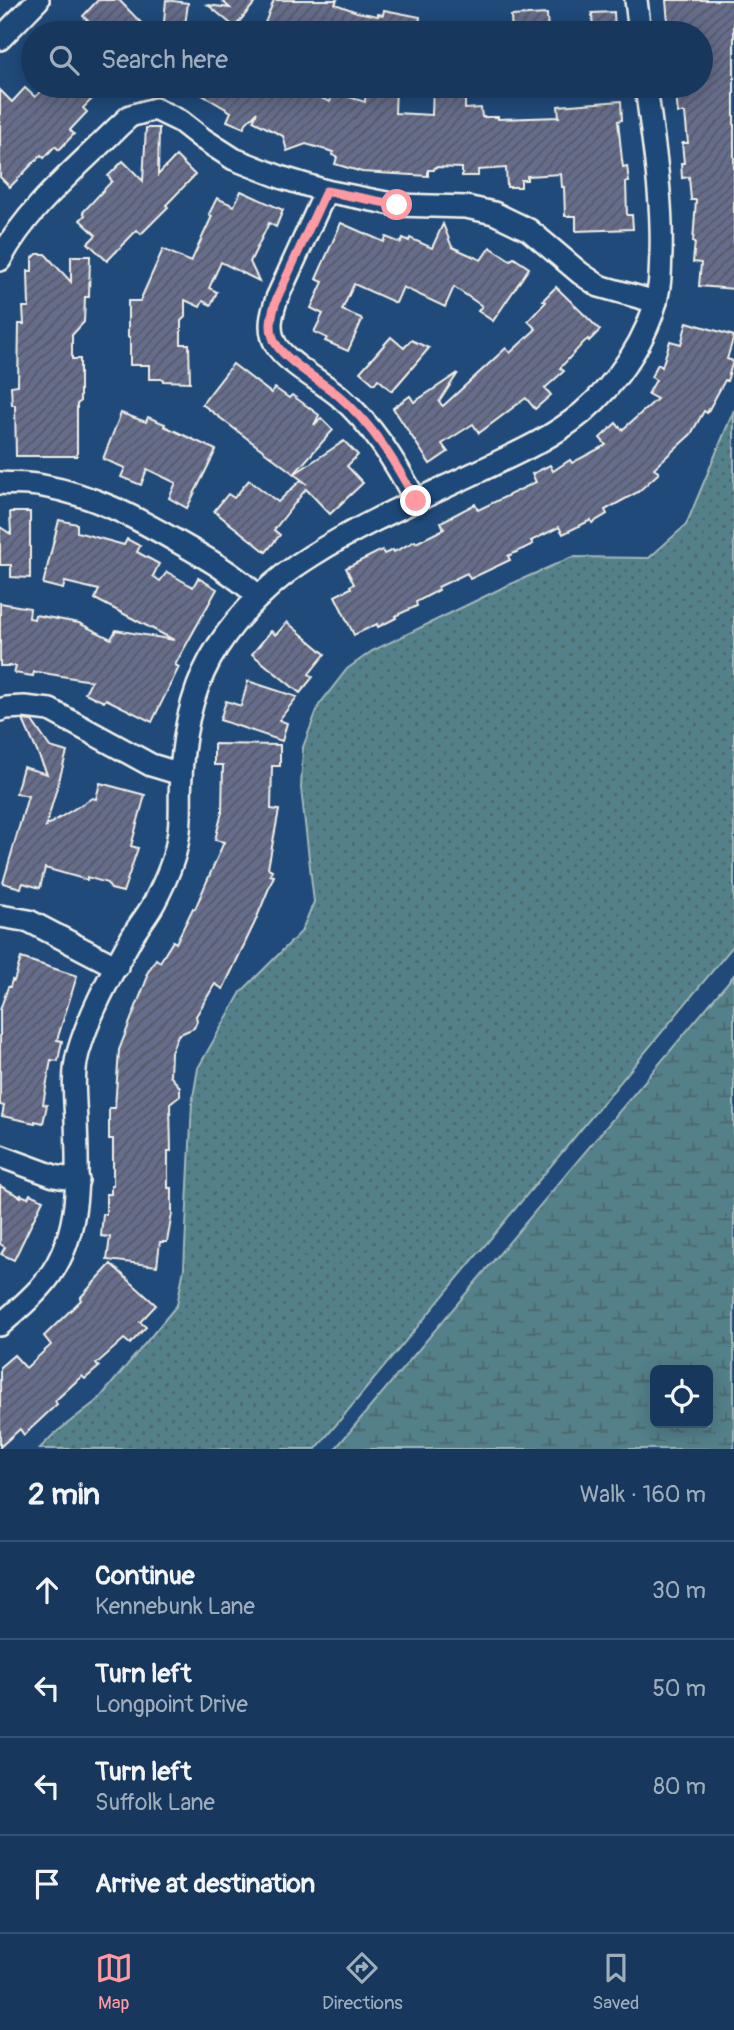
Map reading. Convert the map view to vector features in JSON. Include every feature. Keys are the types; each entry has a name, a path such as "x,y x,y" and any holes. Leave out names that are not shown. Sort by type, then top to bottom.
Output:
{"street":[{"path":"0,39 38,0"},
{"path":"636,0 639,21"},
{"path":"0,1325 42,1286 67,1242 73,1221 78,1180 75,1095 77,1058 92,1012 135,932 155,902 169,869 178,839 186,726 198,688 217,648 259,597 309,556 354,530 550,435 580,415 621,371 638,344 656,302 659,288 660,214 647,98"},
{"path":"0,260 11,238 31,214 118,127 130,116 155,109 180,121 234,159 283,178 326,191 397,205 466,207 494,213 529,230 599,286 656,302"},
{"path":"326,191 277,298 270,332 277,346 341,398 363,421 389,452 416,501"},
{"path":"0,483 41,485 79,494 118,509 171,537 238,578 259,597"},
{"path":"0,710 50,710 151,765 181,774"},
{"path":"0,916 29,921 117,967"},
{"path":"0,1156 54,1176 78,1180"}],"green space":[{"path":"734,410 734,945 316,1449 39,1449 99,1399 177,1305 184,1268 192,1103 198,1068 241,992 301,932 314,902 301,788 303,747 319,705 347,669 372,651 502,588 572,557 649,558 686,525"},
{"path":"734,975 734,1449 335,1449"}],"building":[{"path":"98,0 119,0 139,21 88,21 83,16"},
{"path":"166,0 188,3 186,21 164,21"},
{"path":"221,0 257,0 240,21 228,21 208,5 230,8"},
{"path":"274,0 337,0 335,4 357,12 378,16 383,15 384,10 420,17 420,21 266,21"},
{"path":"666,0 734,0 734,289 699,286 701,263 693,262 696,200 691,200 689,177 682,178 682,143 688,143 685,113 678,113 676,98 713,98 713,21 668,21"},
{"path":"614,12 614,21 592,21 592,13"},
{"path":"547,14 547,21 511,21 511,16"},
{"path":"0,90 12,102 21,92 21,98 93,98 83,108 87,112 70,130 74,134 59,150 55,146 44,158 41,155 10,187 0,177"},
{"path":"207,98 321,98 330,102 331,98 352,98 365,102 365,98 396,98 395,113 432,115 433,98 465,98 465,109 481,108 482,117 498,119 559,117 558,106 621,101 622,120 618,121 623,167 627,166 629,182 626,182 627,215 632,215 633,229 576,231 576,216 565,216 561,174 527,176 527,180 521,180 521,187 507,187 506,168 478,170 478,176 462,176 462,168 435,167 434,170 428,170 428,176 362,172 335,164 337,157 332,155 333,152 306,144 287,151 283,136 253,121 257,112 244,128 227,121 231,112"},
{"path":"146,128 159,128 158,175 176,156 195,175 141,234 137,230 107,261 88,243 96,235 80,220 85,215 83,212 112,181 108,176 123,161 143,181"},
{"path":"241,191 283,210 276,227 269,223 250,262 259,281 221,262 209,288 217,292 211,305 203,301 200,307 185,300 181,344 189,344 190,382 149,379 149,365 130,365 128,301 140,301 163,249 191,262 212,216 209,214 217,198 234,206"},
{"path":"341,223 384,242 386,237 401,243 403,238 409,241 410,238 432,248 443,224 452,247 481,260 490,247 529,268 493,321 478,311 482,306 454,287 445,307 403,287 396,303 354,284 342,310 362,320 348,351 325,341 327,338 314,332 323,314 311,308 323,282 316,279"},
{"path":"37,254 45,254 71,282 71,256 90,256 89,297 85,297 84,322 72,335 72,359 80,359 77,456 16,456 15,405 12,405 11,386 18,385 19,324 24,324 23,307 29,307 28,271 32,271 32,259"},
{"path":"556,287 600,330 589,341 588,339 584,342 560,368 564,371 545,388 551,395 535,409 526,398 479,433 473,424 442,444 448,452 430,464 393,408 410,396 414,402 458,373 439,402 443,406 506,348 510,353 536,329 528,321"},
{"path":"687,322 734,336 727,359 733,361 727,381 725,380 707,413 704,411 691,434 654,468 659,473 638,492 605,510 607,514 592,523 591,520 563,534 559,527 508,556 510,560 470,579 467,573 438,587 439,590 416,602 417,606 395,616 396,618 354,635 335,596 354,584 346,568 382,550 384,554 393,550 394,552 415,541 416,543 444,529 441,522 475,504 478,510 536,482 532,474 550,465 553,471 570,460 572,463 606,445 600,438 616,423 622,430 657,399 648,394 656,380 651,377 658,364 662,367 670,341 681,344"},
{"path":"391,337 404,348 411,340 429,348 392,391 378,379 374,384 360,372"},
{"path":"233,364 271,393 275,388 289,398 292,395 319,415 314,425 321,418 333,430 294,474 202,404"},
{"path":"121,413 146,422 148,417 216,450 187,508 169,498 176,483 147,469 141,485 121,477 125,468 103,459"},
{"path":"344,441 358,455 347,466 363,483 330,514 306,489 274,530 280,535 266,552 214,511 228,494 234,498 249,480 278,502 301,480 307,484 294,474"},
{"path":"10,512 30,512 30,578 11,577 11,565 0,565 0,527 11,534"},
{"path":"59,520 77,524 77,532 124,545 127,539 140,546 137,552 159,564 153,576 160,581 167,572 193,587 198,578 217,589 175,665 179,667 152,722 106,699 104,702 85,693 91,681 38,672 34,672 33,676 14,673 16,666 0,666 0,603 30,608 29,618 34,619 35,615 79,623 111,639 116,630 174,640 95,599 99,590 65,582 63,589 43,584"},
{"path":"287,622 325,654 309,674 313,677 300,693 252,654 271,631 276,635"},
{"path":"248,681 297,697 279,720 287,723 282,741 220,720 226,701 241,706"},
{"path":"23,720 32,721 50,747 67,752 46,826 92,798 96,799 100,783 145,795 131,846 138,848 123,892 111,889 107,883 45,868 40,888 23,883 21,888 3,883 28,796 16,793 23,767 47,774"},
{"path":"214,744 280,745 280,766 272,766 271,809 279,810 268,868 272,870 270,875 274,876 223,989 215,984 196,1016 194,1028 178,1035 171,1052 170,1076 180,1087 180,1096 170,1104 171,1151 168,1151 168,1188 172,1188 172,1214 167,1242 160,1242 157,1266 107,1260 110,1237 101,1236 103,1214 106,1214 106,1194 111,1194 113,1186 113,1139 109,1139 109,1108 115,1108 119,1050 148,976 146,975 156,959 160,962 173,941 176,943 193,908 195,909 224,842 215,840 222,812 223,765 214,765"},
{"path":"21,958 77,976 57,1040 62,1041 58,1061 51,1060 43,1104 47,1105 43,1123 2,1116 4,1106 0,1105 0,1010 8,987 12,980 14,981"},
{"path":"0,1186 21,1197 28,1198 30,1194 43,1200 14,1260 1,1254 5,1247 0,1244"},
{"path":"111,1264 156,1305 140,1322 146,1327 130,1344 124,1339 96,1364 99,1367 85,1379 82,1376 24,1435 20,1429 0,1447 0,1367 14,1355 26,1368 51,1345 44,1336 81,1300"}],"route":[{"path":"397,205 326,191 277,298 270,332 277,346 289,358 341,398 363,421 389,452 416,501"}]}
